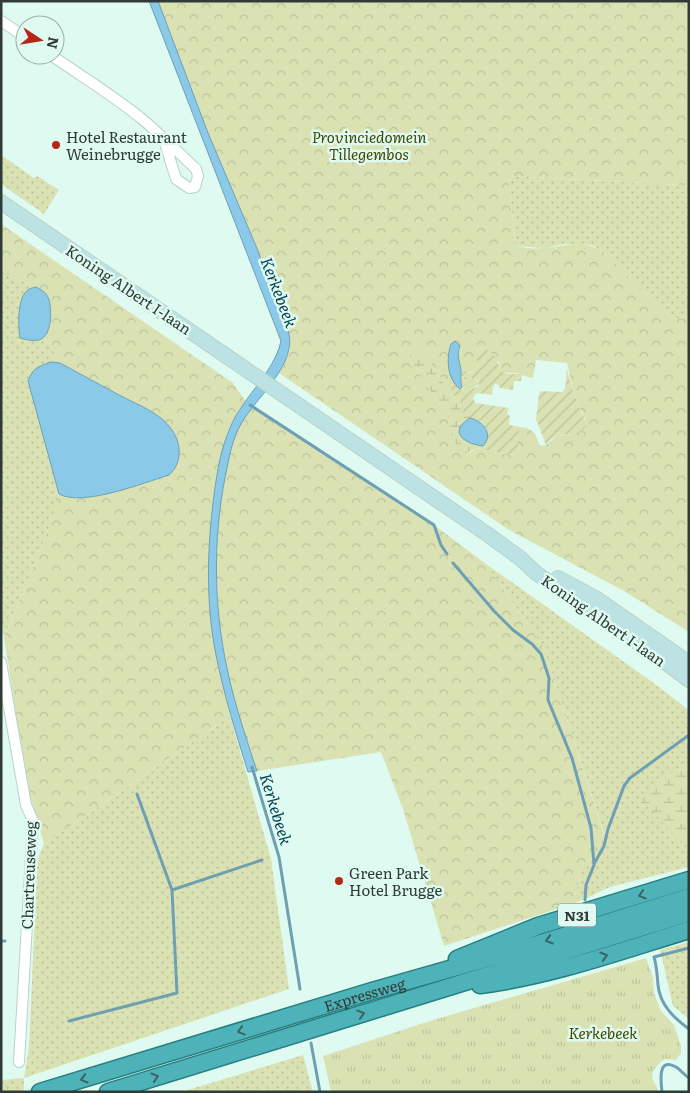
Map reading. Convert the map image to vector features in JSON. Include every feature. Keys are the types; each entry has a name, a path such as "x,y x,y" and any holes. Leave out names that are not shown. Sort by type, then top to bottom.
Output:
{"highway":[{"name":"N31","path":"411,979 466,954 538,926 689,880"},
{"name":"Expressweg","path":"40,1092 411,979 538,944 689,897"},
{"name":"Expressweg","path":"108,1092 689,913"},
{"name":"N31","path":"438,991 506,982 554,971 689,930"}],"main road":[{"name":"Koning Albert I-laan","path":"1,202 487,534 520,558 536,573 689,680"},
{"name":"Koning Albert I-laan","path":"520,558 597,599 689,663"}],"street":[{"path":"1,21 15,30"},
{"path":"65,65 141,118 164,140"},
{"name":"Chartreuseweg","path":"1,662 26,805 32,821 19,1062"}],"green space":[{"name":"Provinciedomein Tillegembos","path":"158,1 689,1 689,189 684,185 508,176 516,246 541,248 579,244 601,250 667,314 678,319 689,315 689,632 624,591 509,530 279,373 290,351 290,337 256,246 208,133","holes":["454,341 460,346 458,358 461,372 474,372 478,364 478,350 499,362 500,371 533,378 536,360 567,363 574,394 586,421 572,434 557,436 546,445 540,446 533,432 520,427 513,455 478,448 469,453 455,441 449,419 410,359 423,351 460,408 461,401 458,399 463,391 480,384 474,378 461,376 460,381 456,385 451,374 448,357"]},
{"path":"1,155 34,178 37,176 59,190 44,214 1,184"},
{"path":"508,176 684,185 689,189 689,315 678,319 667,314 601,250 591,245 565,244 544,248 516,246"},
{"path":"1,224 233,383 246,402 228,430 224,445 214,492 209,553 212,631 230,716 44,844 27,785 4,637 38,556 54,514 54,502 59,494 83,498 97,496 169,475 174,471 157,415 60,363 46,335 49,326 43,291 1,271"},
{"path":"1,271 36,287 27,290 19,311 20,338 40,340 46,335 60,363 50,362 28,381 59,494 54,502 54,514 38,556 4,637 1,624"},
{"path":"480,347 489,351 494,356 501,371 509,374 522,374 521,381 514,381 513,390 500,388 499,385 495,384 492,395 477,393 473,397 475,403 509,408 507,413 510,416 509,425 520,427 517,442 519,451 514,452 514,455 478,448 487,440 486,429 481,422 469,417 460,408 461,401 453,394 457,390 469,390 479,386 479,382 474,378 461,376 461,372 474,372"},
{"path":"414,349 423,351 460,408 470,417 478,420 483,446 466,453 456,445 449,419 410,359 410,353"},
{"path":"567,369 574,394 587,425 580,432 561,435 551,439 546,445 536,419 539,394 541,391 562,392 565,389"},
{"path":"252,406 434,525 486,564 544,648 604,834 598,851 584,863 578,883 578,902 444,946 403,809 381,752 257,771 230,684 220,629 216,573 222,486 237,432"},
{"path":"486,564 689,710 689,867 610,887 578,902 578,883 584,863 598,851 604,833 544,648"},
{"path":"230,716 271,859 289,989 24,1078 29,1047 37,869 39,855 44,844"},
{"path":"689,760 689,851 639,797"},
{"path":"689,942 689,1019 673,1006 660,950"},
{"name":"Kerkebeek","path":"646,958 653,977 654,993 661,1011 674,1025 681,1046 681,1053 676,1060 665,1059 657,1065 654,1071 652,1077 658,1092 331,1092 323,1056 433,1020"},
{"path":"303,1055 313,1092 181,1092"},
{"path":"24,1078 24,1092 1,1092 1,1080"}],"water":[{"path":"149,1 158,1 208,133 256,246 288,330 290,343 282,368 238,429 229,457 217,537 217,584 220,630 234,698 257,771 248,772 226,700 216,655 209,599 210,541 213,503 225,441 240,409 271,365 281,341"},
{"path":"36,287 44,292 48,298 51,310 50,323 43,338 27,340 20,338 20,305 24,294"},
{"path":"455,341 460,346 458,356 462,387 460,389 452,380 448,362 451,344"},
{"path":"50,362 60,363 149,410 162,419 172,430 179,447 178,460 169,475 97,496 83,498 59,494 28,381 36,368"},
{"path":"470,418 479,422 486,429 487,437 483,446 470,443 459,432 463,423"}],"waterway":[{"path":"250,405 434,525 441,545 447,554"},
{"path":"453,563 494,611 541,654 549,678 548,700 572,758 591,828 594,865 586,885 585,900"},
{"path":"594,864 604,846 608,829 624,786 630,778 689,735"},
{"name":"Kerkebeek","path":"252,767 279,857 300,989"},
{"path":"69,1021 177,993 172,890 137,794"},
{"path":"172,890 262,860"},
{"path":"689,948 654,957 659,992 662,999 673,1016 689,1029"},
{"name":"Kerkebeek","path":"311,1043 320,1092"},
{"path":"662,1092 662,1072 666,1065 676,1067 689,1078"}],"place":[{"name":"Hotel Restaurant Weinebrugge","path":"56,145"},
{"name":"Green Park Hotel Brugge","path":"339,881"}]}
